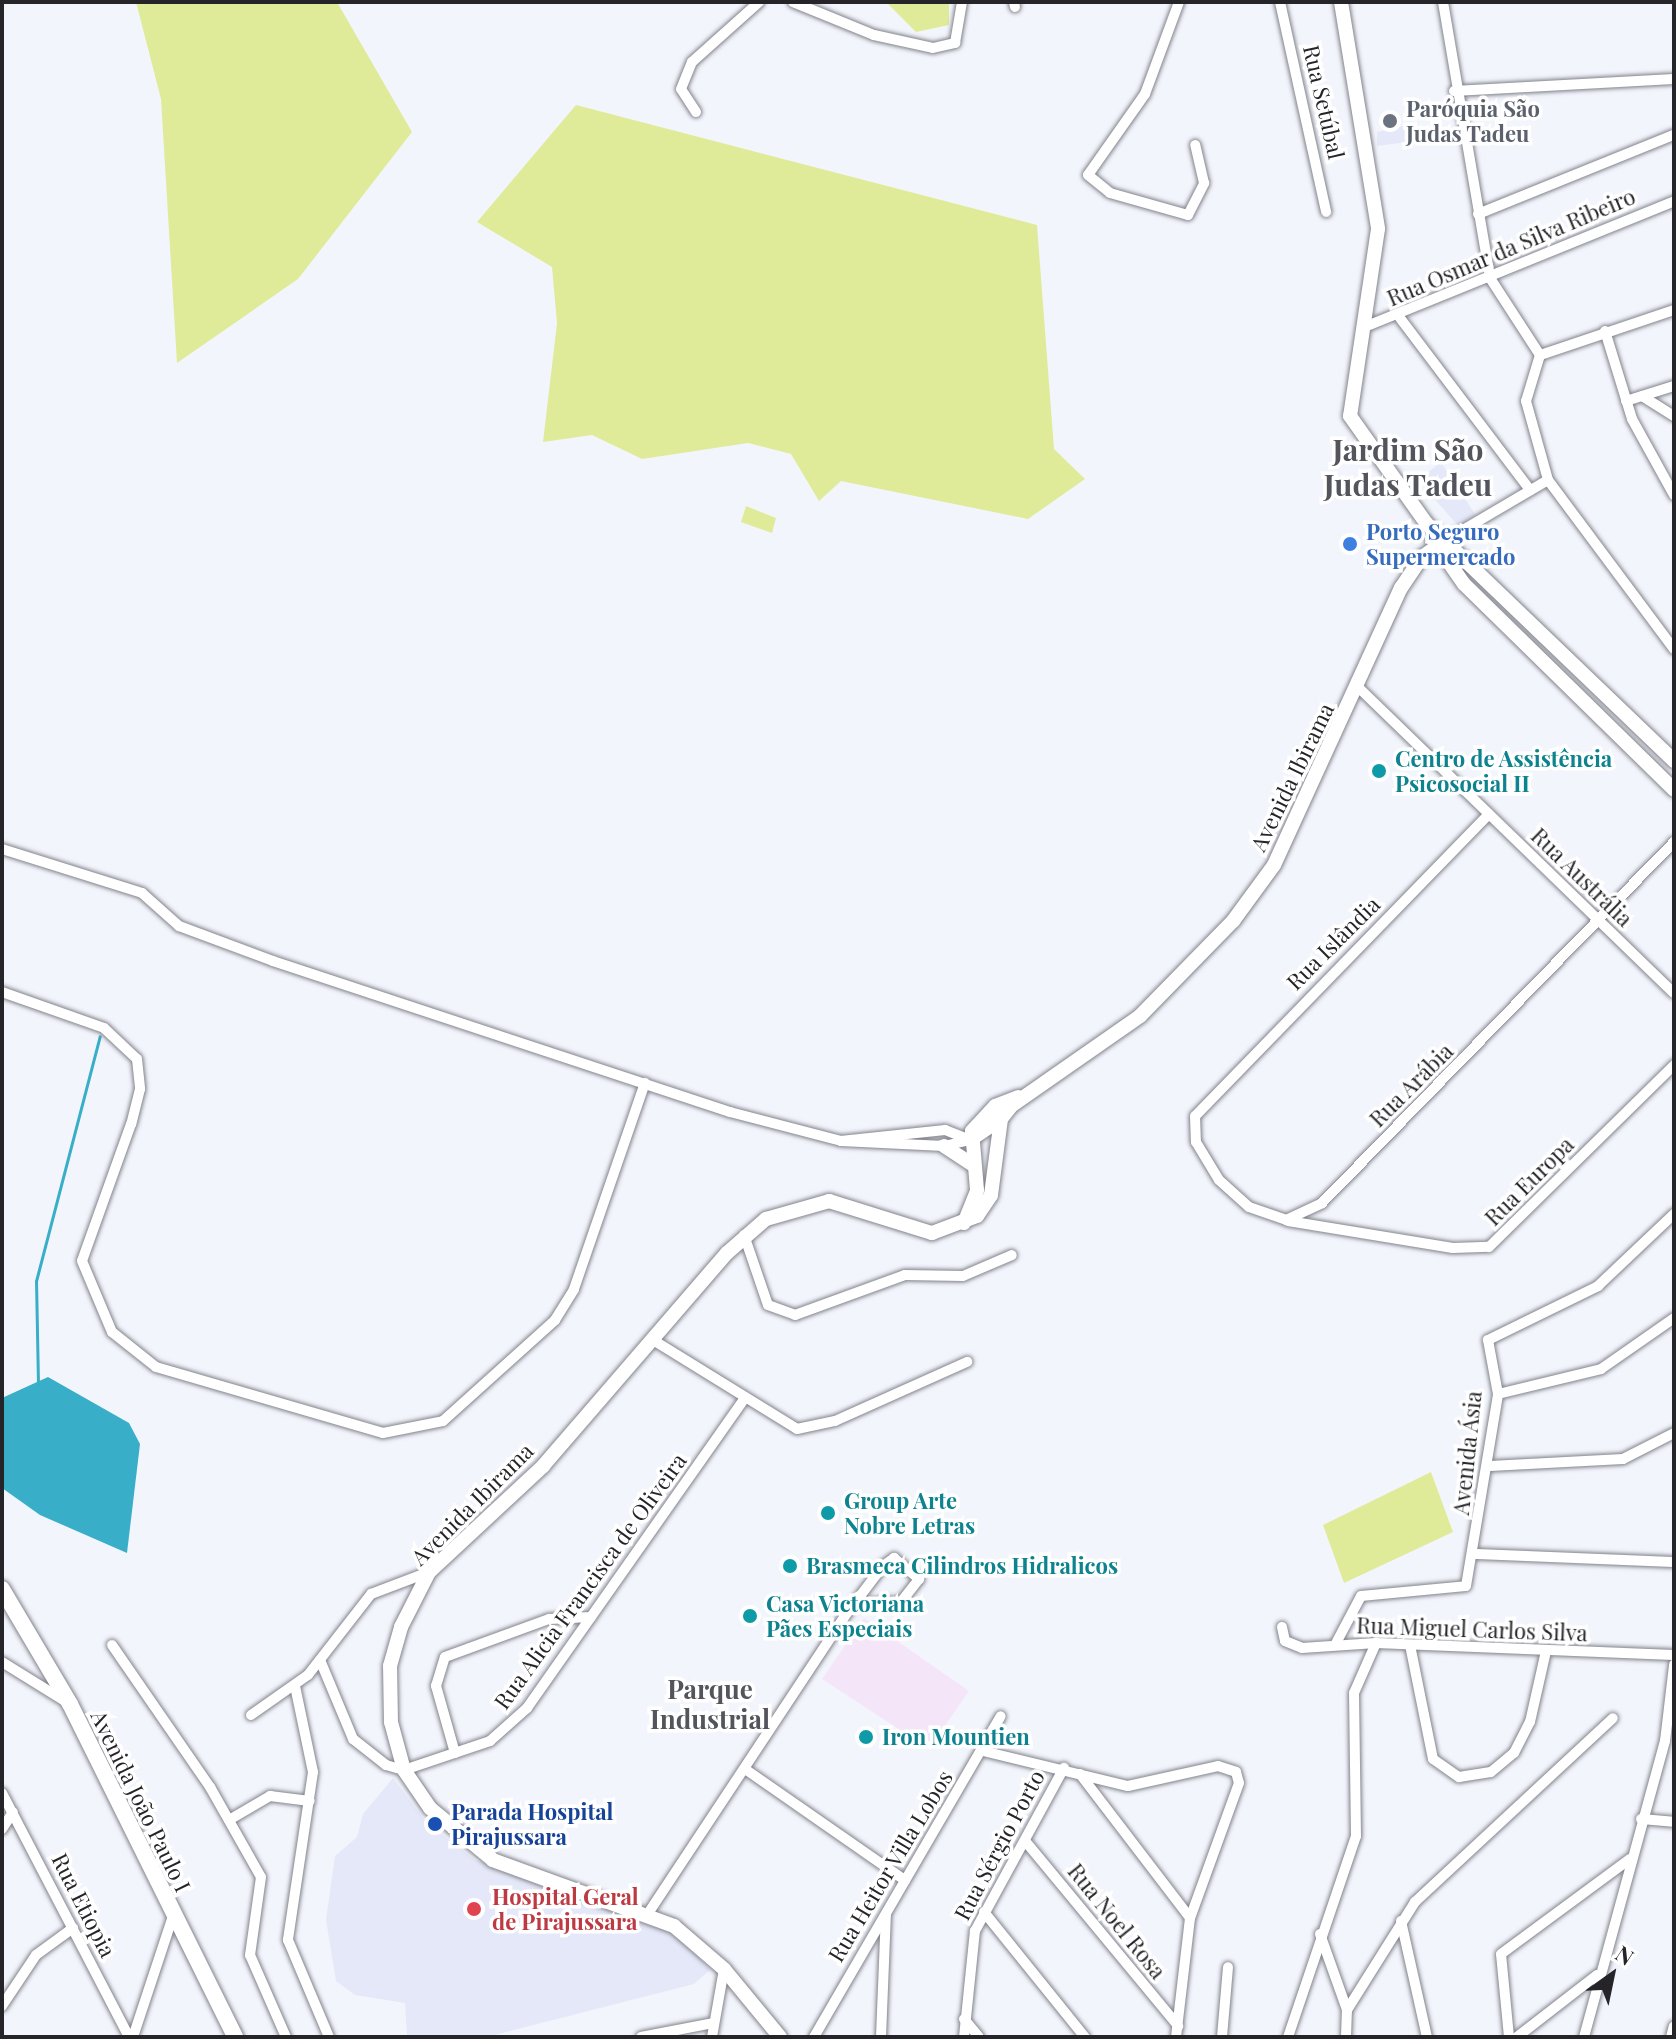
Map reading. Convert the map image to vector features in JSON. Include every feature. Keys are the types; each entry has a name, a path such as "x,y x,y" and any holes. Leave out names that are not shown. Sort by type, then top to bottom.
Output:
{"main road":[{"path":"1341,2 1378,229 1350,416 1441,543 1464,584 1674,790"},
{"path":"1441,543 1674,761"},
{"name":"Avenida Ibirama","path":"970,1140 988,1111 1025,1095 1109,1043 1233,921 1302,815 1401,588 1441,543"},
{"name":"Avenida Ibirama","path":"970,1140 1001,1119 1025,1095"},
{"path":"964,1224 991,1195 1001,1119"},
{"path":"970,1140 996,1159"},
{"path":"964,1224 977,1190 970,1140"},
{"path":"944,1146 974,1167"},
{"name":"Avenida Ibirama","path":"780,2037 724,1969 649,1912 480,1853 430,1808 404,1770 391,1722 390,1666 429,1572 543,1466 744,1235 784,1209 829,1201 932,1233 964,1224"},
{"name":"Avenida João Paulo I","path":"2,1589 70,1704 235,2037"}],"street":[{"path":"696,112 681,89 692,62 759,2"},
{"path":"793,2 885,39 933,48 955,43 962,2"},
{"path":"1179,2 1145,94 1089,165 1094,184 1110,193 1188,215 1204,183 1195,145"},
{"name":"Rua Setúbal","path":"1280,2 1326,212"},
{"path":"1443,2 1454,91 1490,278 1540,355 1527,409 1548,480 1671,645"},
{"path":"1454,91 1674,79"},
{"path":"1478,214 1674,135"},
{"name":"Rua Osmar da Silva Ribeiro","path":"1362,328 1400,318 1674,201"},
{"path":"1540,355 1674,310"},
{"path":"1400,318 1530,490"},
{"path":"1605,331 1626,401 1674,495"},
{"path":"1626,401 1674,386"},
{"path":"1642,396 1674,416"},
{"path":"1441,543 1548,480"},
{"name":"Rua Austrália","path":"1359,688 1674,993"},
{"name":"Rua Islândia","path":"1286,1220 1249,1207 1219,1180 1192,1133 1207,1100 1489,814"},
{"name":"Rua Arábia","path":"1286,1220 1322,1203 1600,924 1674,842"},
{"path":"2,849 142,893 179,926 273,961 645,1083 841,1141 944,1146 970,1140"},
{"path":"2,992 104,1028 137,1059 134,1113 82,1261 112,1332 156,1367 383,1433 443,1421 560,1314 645,1083"},
{"name":"Rua Europa","path":"1286,1220 1462,1249 1489,1247 1674,1065"},
{"path":"841,1141 945,1130 970,1140"},
{"name":"Avenida Ásia","path":"1335,1645 1361,1596 1459,1592 1476,1554 1490,1466 1498,1394 1488,1340 1598,1286 1674,1214"},
{"path":"744,1235 768,1305 795,1315 905,1275 963,1276 1012,1255"},
{"path":"1498,1394 1601,1369 1674,1318"},
{"path":"653,1340 743,1401 797,1429 815,1429 967,1362"},
{"name":"Rua Alicia Francisca de Oliveira","path":"404,1770 455,1753 512,1725 743,1401"},
{"path":"1490,1466 1594,1464 1674,1433"},
{"path":"1476,1554 1671,1560"},
{"path":"649,1912 854,1604 894,1558 919,1579 901,1602 854,1604"},
{"path":"251,1715 295,1686 320,1660 371,1594 429,1572"},
{"path":"455,1753 436,1686 445,1657 549,1619 591,1617"},
{"name":"Rua Miguel Carlos Silva","path":"1282,1627 1291,1646 1376,1643 1674,1655"},
{"path":"1288,2037 1320,1934 1356,1836 1354,1693 1376,1643"},
{"path":"112,1645 229,1820 261,1877 250,1955 286,2037"},
{"path":"1410,1645 1433,1759 1459,1777 1491,1772 1514,1753 1530,1722 1546,1651"},
{"path":"320,1660 353,1739 404,1770"},
{"path":"2,1662 70,1704"},
{"path":"1584,2037 1597,1975 1641,1819 1670,1741 1674,1665"},
{"path":"295,1686 313,1772 288,1940 329,2037"},
{"name":"Rua Heitor Villa Lobos","path":"814,2037 1001,1716"},
{"path":"1347,2010 1401,1921 1491,1825 1613,1718"},
{"path":"983,1751 1064,1768 1128,1786 1218,1766 1236,1772 1239,1783 1190,1918 1177,2031"},
{"name":"Rua Sérgio Porto","path":"964,2037 967,1955 984,1912 1026,1842 1064,1768"},
{"path":"745,1769 905,1880"},
{"path":"1080,1774 1190,1918"},
{"name":"Rua Etiopia","path":"2,1793 131,2037"},
{"path":"229,1820 270,1796 310,1801"},
{"path":"2,1829 13,1812"},
{"path":"1641,1819 1674,1822"},
{"name":"Rua Noel Rosa","path":"1026,1842 1177,2031"},
{"path":"1509,2037 1501,1954 1630,1859"},
{"path":"984,1912 1085,2037"},
{"path":"881,2037 886,1914"},
{"path":"131,2037 173,1916"},
{"path":"1401,1921 1427,2037"},
{"path":"2,2006 36,1955 73,1928"},
{"path":"1320,1934 1347,2010 1346,2037"},
{"path":"1222,2037 1228,1967"},
{"path":"712,2037 724,1969"},
{"path":"1517,2037 1597,1975"},
{"path":"964,2019 979,2037"},
{"path":"641,2037 713,2023"},
{"path":"1671,2037 1674,2026"}],"shaded area":[{"path":"1411,124 1414,141 1377,146 1377,132"},
{"path":"1441,462 1475,514 1459,527 1418,480"},
{"path":"864,1618 969,1691 929,1749 822,1679"},
{"name":"Hospital Geral de Pirajussara","path":"393,1778 426,1822 475,1860 639,1915 686,1943 710,1970 694,1984 487,2037 407,2037 405,2003 355,1995 336,1981 326,1920 335,1856 357,1837 363,1814"}],"green space":[{"path":"136,2 337,2 412,132 298,279 177,363 161,99"},
{"path":"886,2 949,2 949,25 916,32"},
{"path":"576,105 1037,225 1054,449 1085,479 1028,519 841,481 819,501 791,454 748,443 642,459 592,435 543,442 557,323 552,267 477,222"},
{"path":"746,506 776,518 772,533 741,522"},
{"path":"1431,1472 1453,1532 1344,1583 1323,1525"}],"water":[{"path":"48,1377 129,1423 140,1444 127,1553 40,1515 2,1488 2,1398"}],"waterway":[{"path":"38,1384 36,1281 100,1036"}],"place":[{"name":"Paróquia São Judas Tadeu","path":"1390,121"},
{"name":"Porto Seguro Supermercado","path":"1350,544"},
{"name":"Centro de Assistência Psicosocial II","path":"1379,771"},
{"name":"Group Arte Nobre Letras","path":"828,1513"},
{"name":"Brasmeca Cilindros Hidralicos","path":"790,1566"},
{"name":"Casa Victoriana Pães Especiais","path":"750,1616"},
{"name":"Iron Mountien","path":"866,1737"},
{"name":"Parada Hospital Pirajussara","path":"435,1824"},
{"name":"Hospital Geral de Pirajussara","path":"474,1909"}],"district":[{"name":"Jardim São Judas Tadeu","path":"1408,466"},
{"name":"Parque Industrial","path":"710,1704"}]}
